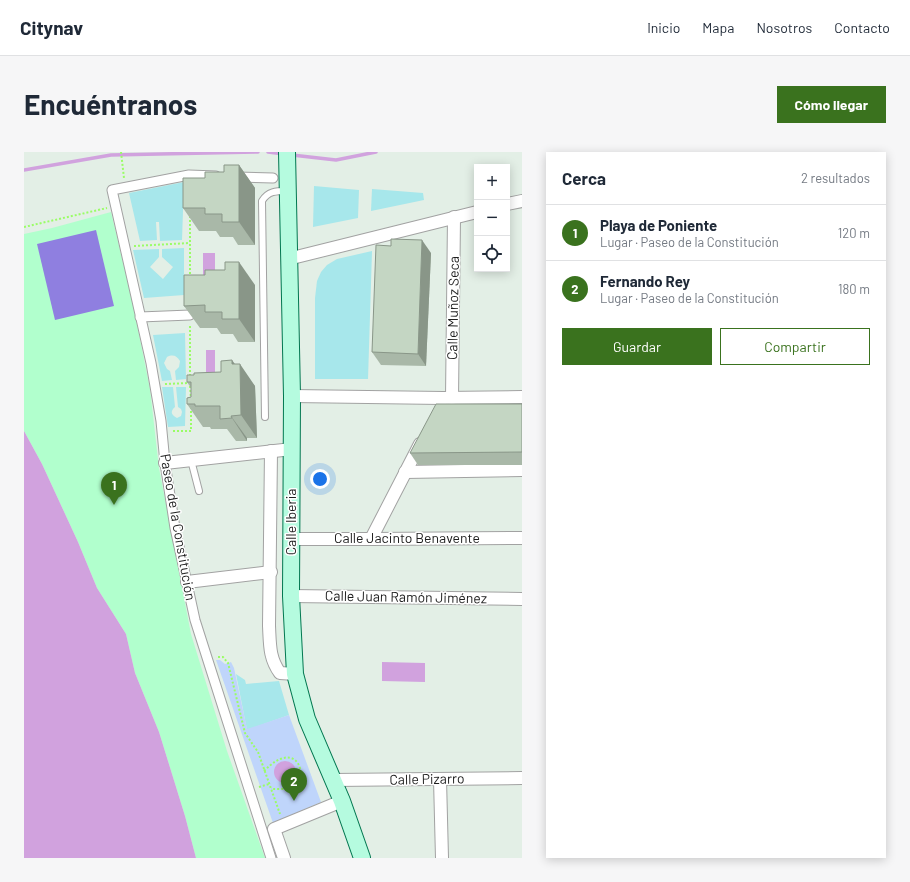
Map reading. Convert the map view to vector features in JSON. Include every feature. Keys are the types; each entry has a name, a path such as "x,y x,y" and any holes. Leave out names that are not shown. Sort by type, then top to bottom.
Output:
{"main road":[{"name":"Calle Iberia","path":"287,152 280,176 287,190 292,396 291,596 295,674 307,719 342,801 362,858"}],"street":[{"path":"126,188 189,175 280,176"},
{"name":"Paseo de la Constitución","path":"126,188 112,190 161,421 165,463 175,528 195,620 271,858"},
{"path":"510,203 522,201"},
{"path":"288,259 474,213"},
{"name":"Calle Muñoz Seca","path":"448,398 454,218"},
{"path":"140,317 190,315"},
{"path":"292,396 448,398 522,397"},
{"path":"436,412 448,398"},
{"path":"371,539 426,432"},
{"path":"165,463 292,449"},
{"path":"272,451 269,626 271,651 274,664 280,673 295,674"},
{"path":"405,472 522,470"},
{"name":"Calle Jacinto Benavente","path":"291,538 522,538"},
{"path":"187,582 271,572"},
{"name":"Calle Juan Ramón Jiménez","path":"291,596 522,599"},
{"name":"Calle Pizarro","path":"333,780 522,778"},
{"path":"440,779 442,858"},
{"path":"284,858 274,829 342,801"}],"lane":[{"path":"265,417 262,201 265,196 270,193 287,190"},
{"path":"191,460 199,491"}],"path":[{"path":"121,152 126,188"},
{"path":"24,227 116,206"},
{"path":"125,246 190,243"},
{"path":"154,385 190,382"},
{"path":"228,663 245,733 258,752 284,824"},
{"path":"264,771 272,762 287,756 295,759 299,765 301,772 299,779 294,786 283,789 271,789"}],"shaded area":[{"path":"184,182 182,240 160,241 159,222 156,222 157,240 140,241 129,193"},
{"path":"314,186 359,190 358,218 313,227"},
{"path":"372,189 423,193 424,200 371,211"},
{"path":"96,230 114,306 55,320 37,244"},
{"path":"184,248 184,295 144,298 133,250 159,249 159,257 150,267 163,279 173,267 162,257 162,249"},
{"path":"372,251 368,379 315,379 315,298 317,281 321,272 327,265 337,259"},
{"path":"203,253 215,253 215,278 203,279"},
{"path":"185,333 186,379 176,380 175,371 179,367 180,361 176,357 171,356 167,357 164,363 170,371 172,380 162,381 153,335"},
{"path":"206,350 215,350 215,375 206,375"},
{"path":"162,387 173,387 175,407 172,410 172,413 173,416 177,418 181,416 182,412 178,407 176,387 186,387 185,426 168,427"},
{"path":"24,431 42,464 78,542 97,588 126,634 135,673 159,732 185,816 196,858 24,858"},
{"path":"216,660 220,660 225,664 231,662 234,668 247,729 289,715 321,802 273,823"},
{"path":"382,662 425,663 425,682 382,681"},
{"path":"236,674 245,680 246,684 279,681 289,715 247,730"},
{"path":"285,761 289,762 295,768 295,776 289,782 285,783 281,782 275,776 274,772 275,768 281,762"}],"sand":[{"path":"111,212 134,309 150,389 159,468 191,634 227,751 265,858 196,858 185,816 159,732 135,673 126,634 97,588 78,542 42,464 24,431 24,234"}],"building":[{"path":"224,165 239,165 239,222 222,222 222,214 205,214 205,208 183,208 183,178 205,178 205,172 224,172"},
{"path":"391,239 422,240 418,354 372,352 376,245 391,246"},
{"path":"225,262 239,262 239,319 222,319 222,312 205,312 205,305 184,306 184,275 205,275 205,270 225,270"},
{"path":"232,360 232,364 240,364 241,415 231,416 232,418 220,419 220,406 195,406 195,404 187,404 187,398 191,397 191,382 187,382 187,375 194,375 194,373 221,372 221,361"},
{"path":"436,404 522,404 522,452 410,453"}],"waterway":[{"path":"24,170 111,155 258,152"},
{"path":"268,152 284,154"},
{"path":"292,155 336,160 376,152"}],"place":[{"name":"Playa de Poniente","path":"114,505"},
{"name":"Fernando Rey","path":"294,801"}]}
